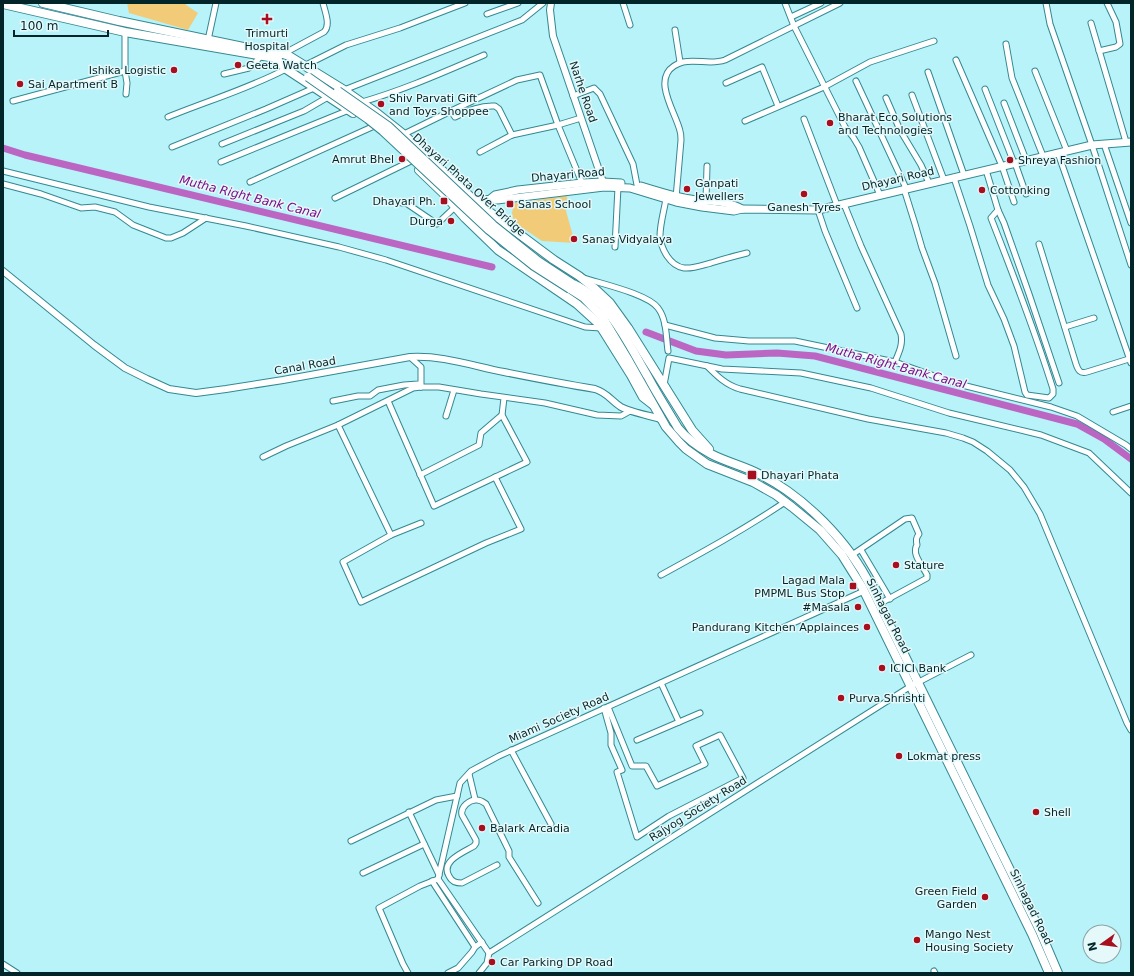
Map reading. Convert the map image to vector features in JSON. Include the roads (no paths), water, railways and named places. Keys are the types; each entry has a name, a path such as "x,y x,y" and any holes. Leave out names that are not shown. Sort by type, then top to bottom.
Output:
{"main road":[{"path":"43,3 268,52 278,56 286,69 349,110 394,144 498,250 577,304 599,324 643,397 655,406"},
{"path":"3,4 125,32 260,57 289,56 344,90 403,134 476,202 554,260 579,276 610,303 628,328 692,430 705,446 718,457"},
{"name":"Dhayari Phata Over Bridge","path":"278,56 310,74 368,119 383,131 489,230 534,266 572,287 584,298 603,318 655,406"},
{"name":"Dhayari Road","path":"490,199 495,195 518,190 582,183 626,183 638,185 702,207 734,211 742,209 818,210 1092,145 1128,142"},
{"name":"Dhayari Road","path":"457,209 490,199 497,200 603,184 630,188 666,199 706,201 734,205 742,209"},
{"name":"Dhayari Phata Over Bridge","path":"572,287 579,287 600,304 618,326 678,428 690,441 711,455 718,457"},
{"name":"Sinhagad Road","path":"655,406 673,436 686,449 707,464 767,489 820,530 842,555 864,591 914,684 1036,932 1058,973"},
{"name":"Sinhagad Road","path":"718,457 757,473 782,487 808,508 844,544 852,555 880,604 914,684"},
{"name":"Sinhagad Road","path":"1036,932 1049,973"}],"street":[{"path":"208,40 216,3"},
{"path":"278,56 327,29 328,25 323,3"},
{"path":"304,66 346,45 400,28 465,3"},
{"path":"487,14 518,3"},
{"path":"344,90 522,20 543,3"},
{"name":"Narhe Road","path":"551,3 550,10 553,36 603,184"},
{"path":"624,3 630,25"},
{"path":"785,3 794,26 844,127 859,147 880,195"},
{"path":"791,17 821,3"},
{"path":"676,199 681,133 667,99 665,90 668,71 680,62 691,60 714,63 720,62 840,3"},
{"path":"1046,3 1050,24 1092,145 1131,265"},
{"path":"1099,51 1116,47 1120,44 1116,22 1107,3"},
{"path":"1090,23 1128,142"},
{"path":"674,30 680,62"},
{"path":"125,32 126,94"},
{"path":"745,121 824,87 870,62 934,41"},
{"path":"1006,44 1012,78 1043,156"},
{"path":"362,102 407,87 484,55"},
{"path":"224,74 248,68 260,57"},
{"path":"956,60 1002,166 1014,202"},
{"path":"726,83 762,67 778,106"},
{"path":"168,117 247,87 286,69"},
{"path":"13,101 125,71"},
{"path":"1035,71 1066,151"},
{"path":"928,72 964,175"},
{"path":"394,144 403,134 516,80 540,75 558,125 582,183"},
{"path":"856,81 905,186 904,190 939,297 956,356"},
{"path":"172,147 314,88"},
{"path":"573,96 594,88 600,94 633,164 638,185"},
{"path":"986,89 1026,194"},
{"path":"912,95 944,180"},
{"path":"222,144 304,111 328,97"},
{"path":"886,98 900,130 921,165 929,184"},
{"path":"1004,103 1026,160"},
{"path":"451,111 455,117 476,108 495,106 499,109 512,136"},
{"path":"221,162 349,110"},
{"path":"480,152 512,136 581,118"},
{"path":"804,119 841,205 901,334 902,348 895,362"},
{"path":"250,182 372,126"},
{"path":"1104,144 1131,223"},
{"path":"1039,244 1078,369 1081,373 1130,361 1058,153"},
{"path":"335,198 411,161"},
{"path":"706,201 708,166"},
{"path":"986,170 998,210 1030,294 1059,384"},
{"path":"3,171 149,208 246,226 386,260 585,327 601,328"},
{"path":"954,178 988,285 1014,346 1024,392 1027,395 1049,398 1053,394 1053,389 1018,291 1014,275 991,218 998,210"},
{"path":"3,184 41,194 81,208 96,207 115,212 133,225 166,238 171,238 183,233 206,218"},
{"path":"615,247 618,187"},
{"path":"666,199 660,234 661,245 669,259 679,267 685,269 697,267 747,253"},
{"path":"402,203 406,204 437,224 457,209"},
{"path":"818,210 825,231 857,308"},
{"name":"Canal Road","path":"3,271 94,345 125,368 169,389 196,393 283,380 410,356 433,357 595,389 602,392 621,407 630,411 662,419"},
{"path":"579,276 642,296 653,303 658,309 665,325 668,351"},
{"path":"1065,327 1094,318"},
{"path":"665,325 715,338 749,341 795,341 895,362 954,382 1051,407 1077,416 1131,449"},
{"path":"410,356 421,367 421,387"},
{"path":"664,386 669,358 722,369 801,373 871,388 949,413 1041,435 1089,453 1131,493"},
{"path":"707,366 731,387 868,419 946,433 963,438 973,442 987,451 1010,470 1024,486 1040,514 1131,730"},
{"path":"333,401 358,396 370,396 378,390 418,384 421,387"},
{"path":"263,457 338,425 413,388 439,387 545,404 597,415 621,416 630,411"},
{"path":"446,416 454,390"},
{"path":"388,401 434,506 527,462 502,415 504,398"},
{"path":"1113,412 1131,406"},
{"path":"420,475 479,445 481,433 502,415"},
{"path":"338,425 391,535"},
{"path":"421,523 391,535 343,562 361,602 486,543 521,529 495,477"},
{"path":"661,575 747,526 785,502"},
{"path":"852,555 905,519 912,518 919,534 916,541 917,545 915,548 915,554 927,575 927,578 880,604"},
{"path":"861,550 890,598"},
{"name":"Miami Society Road","path":"436,878 460,783 469,774 511,750 864,591"},
{"name":"Rajyog Society Road","path":"489,953 914,684 971,655"},
{"path":"661,683 679,722"},
{"path":"606,708 632,766 646,766 657,786 704,764 696,746 720,735 744,778 669,816 637,836 616,772 622,770 611,743 611,733 606,708"},
{"path":"637,740 700,713"},
{"path":"611,743 621,739"},
{"path":"511,750 551,824"},
{"path":"469,774 475,799"},
{"path":"351,841 436,800 457,796"},
{"path":"497,865 462,884 453,882 448,876 447,866 450,860 474,846 476,843 476,840 461,811 462,808 475,799 481,800 486,804 509,851 509,857 538,903"},
{"path":"409,812 424,844 436,878 452,912 474,947"},
{"path":"363,873 424,844"},
{"path":"436,878 458,907 489,953 487,963 479,973"},
{"path":"408,973 379,908 436,878"},
{"path":"452,912 458,907"},
{"path":"448,973 458,968 472,952 474,947 482,942"},
{"path":"3,964 17,973"}],"waterway":[{"name":"Mutha Right Bank Canal","path":"3,148 25,155 492,267"},
{"name":"Mutha Right Bank Canal","path":"646,332 696,351 726,355 777,353 815,356 1077,424 1104,439 1131,459"}],"place":[{"name":"Trimurti Hospital","path":"267,19"},
{"name":"Geeta Watch","path":"238,65"},
{"name":"Ishika Logistic","path":"174,70"},
{"name":"Sai Apartment B","path":"20,84"},
{"name":"Shiv Parvati Gift and Toys Shoppee","path":"381,104"},
{"name":"Bharat Eco Solutions and Technologies","path":"830,123"},
{"name":"Amrut Bhel","path":"402,159"},
{"name":"Shreya Fashion","path":"1010,160"},
{"name":"Ganpati Jewellers","path":"687,189"},
{"name":"Cottonking","path":"982,190"},
{"name":"Ganesh Tyres","path":"804,194"},
{"name":"Dhayari Ph.","path":"444,201"},
{"name":"Sanas School","path":"510,204"},
{"name":"Durga","path":"451,221"},
{"name":"Sanas Vidyalaya","path":"574,239"},
{"name":"Dhayari Phata","path":"752,475"},
{"name":"Stature","path":"896,565"},
{"name":"Lagad Mala PMPML Bus Stop","path":"853,586"},
{"name":"#Masala","path":"858,607"},
{"name":"Pandurang Kitchen Applainces","path":"867,627"},
{"name":"ICICI Bank","path":"882,668"},
{"name":"Purva Shrishti","path":"841,698"},
{"name":"Lokmat press","path":"899,756"},
{"name":"Shell","path":"1036,812"},
{"name":"Balark Arcadia","path":"482,828"},
{"name":"Green Field Garden","path":"985,897"},
{"name":"Mango Nest Housing Society","path":"917,940"},
{"name":"Car Parking DP Road","path":"492,962"}]}
